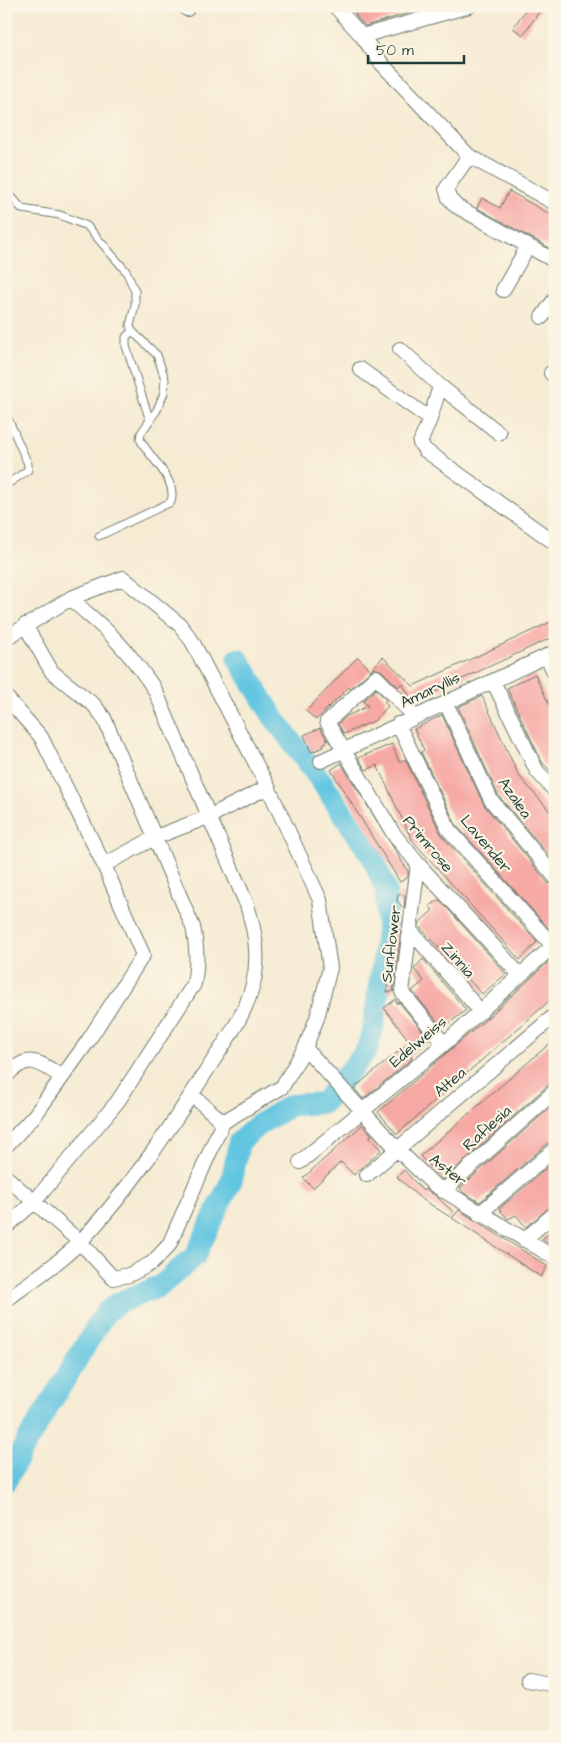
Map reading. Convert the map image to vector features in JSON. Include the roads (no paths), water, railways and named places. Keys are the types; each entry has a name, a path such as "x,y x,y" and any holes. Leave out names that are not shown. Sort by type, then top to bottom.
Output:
{"street":[{"path":"335,6 362,36 382,64 469,156 555,203"},
{"path":"362,36 469,6"},
{"path":"469,156 446,189 449,198 456,206 555,261"},
{"path":"503,290 528,246"},
{"path":"542,317 555,299"},
{"path":"400,349 440,386 499,433"},
{"path":"360,370 430,419"},
{"path":"440,386 420,444 425,450 555,543"},
{"path":"6,638 71,598 124,578 180,625 192,642 268,787 320,900 330,968 317,1018 305,1048 282,1087 223,1122 169,1244 152,1263 129,1275 113,1278 80,1242 6,1177"},
{"path":"6,1300 80,1242 130,1182 192,1095 240,1018 254,983 257,956 255,930 248,905 208,817 155,690 135,663 97,622 71,598"},
{"path":"6,1228 34,1202 118,1101 194,984 197,945 193,927 104,718 94,705 52,672 25,625"},
{"path":"551,655 555,674"},
{"name":"Amaryllis","path":"321,761 551,655"},
{"name":"Primrose","path":"415,717 376,677 327,722 393,833 418,864 520,975"},
{"path":"493,681 537,771 555,791"},
{"path":"6,697 41,737 104,865 142,955 88,1041 34,1115 6,1146"},
{"name":"Azalea","path":"446,703 491,800 555,877"},
{"name":"Lavender","path":"398,724 449,830 554,945"},
{"path":"104,865 156,837 208,817 268,787"},
{"name":"Sunflower","path":"418,864 402,992 444,1044"},
{"name":"Zinnia","path":"410,930 480,1012"},
{"name":"Edelweiss","path":"300,1162 444,1044 554,945"},
{"name":"Altea","path":"368,1175 555,1015"},
{"name":"Aster","path":"305,1048 347,1091 363,1112 397,1149 433,1184 479,1214 555,1258"},
{"path":"6,1076 14,1068 26,1062 38,1061 62,1077"},
{"name":"Raflesia","path":"442,1191 555,1091"},
{"path":"192,1095 223,1122"},
{"path":"479,1214 555,1149"},
{"path":"524,1240 555,1213"},
{"path":"528,1680 555,1685"}],"lane":[{"path":"6,190 22,209 60,215 87,226 126,271 136,291 131,319 132,331 157,355 165,379 164,393 140,440 165,477 172,497 170,502 100,536"},
{"path":"132,331 126,337 126,346 150,421"},
{"path":"6,414 28,464 28,470 6,485"}],"waterway":[{"path":"6,1481 20,1453 105,1313 118,1303 160,1286 195,1256 232,1179 239,1142 258,1125 291,1105 323,1103 367,1050 374,1023 387,931 386,891 373,858 322,782 274,718 238,659"}]}
